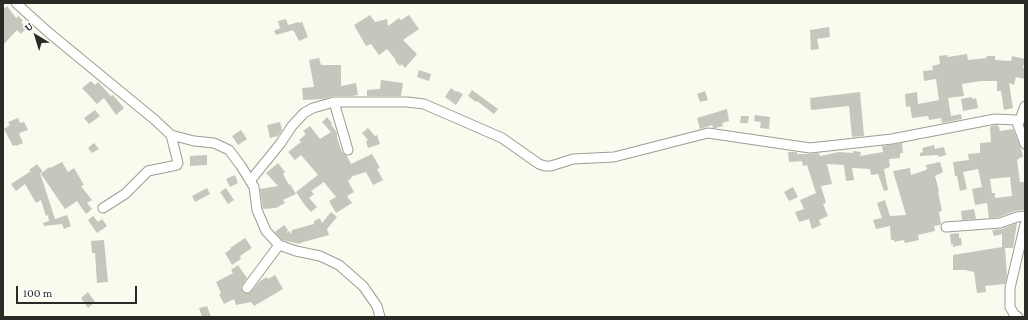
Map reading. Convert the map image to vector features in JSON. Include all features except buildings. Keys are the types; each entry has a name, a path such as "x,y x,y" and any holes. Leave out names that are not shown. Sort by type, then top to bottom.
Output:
{"street":[{"path":"16,3 48,32 139,106 171,135 194,141 214,143 228,150 241,166 254,187 257,210 266,231 279,245 296,251 320,256 339,266 363,286 377,306 380,317"},
{"path":"250,182 292,126 304,113 313,108 334,102 407,102 424,104 502,138 545,166 551,166 574,159 614,157 708,133 810,148 892,139 995,119 1016,120 1025,144"},
{"path":"334,102 348,150"},
{"path":"1018,125 1025,106"},
{"path":"103,208 125,194 148,171 177,165 178,163 171,135"},
{"path":"946,227 1000,223 1025,216"},
{"path":"1018,317 1014,314 1010,307 1010,288 1025,224"},
{"path":"247,288 279,245"}]}
